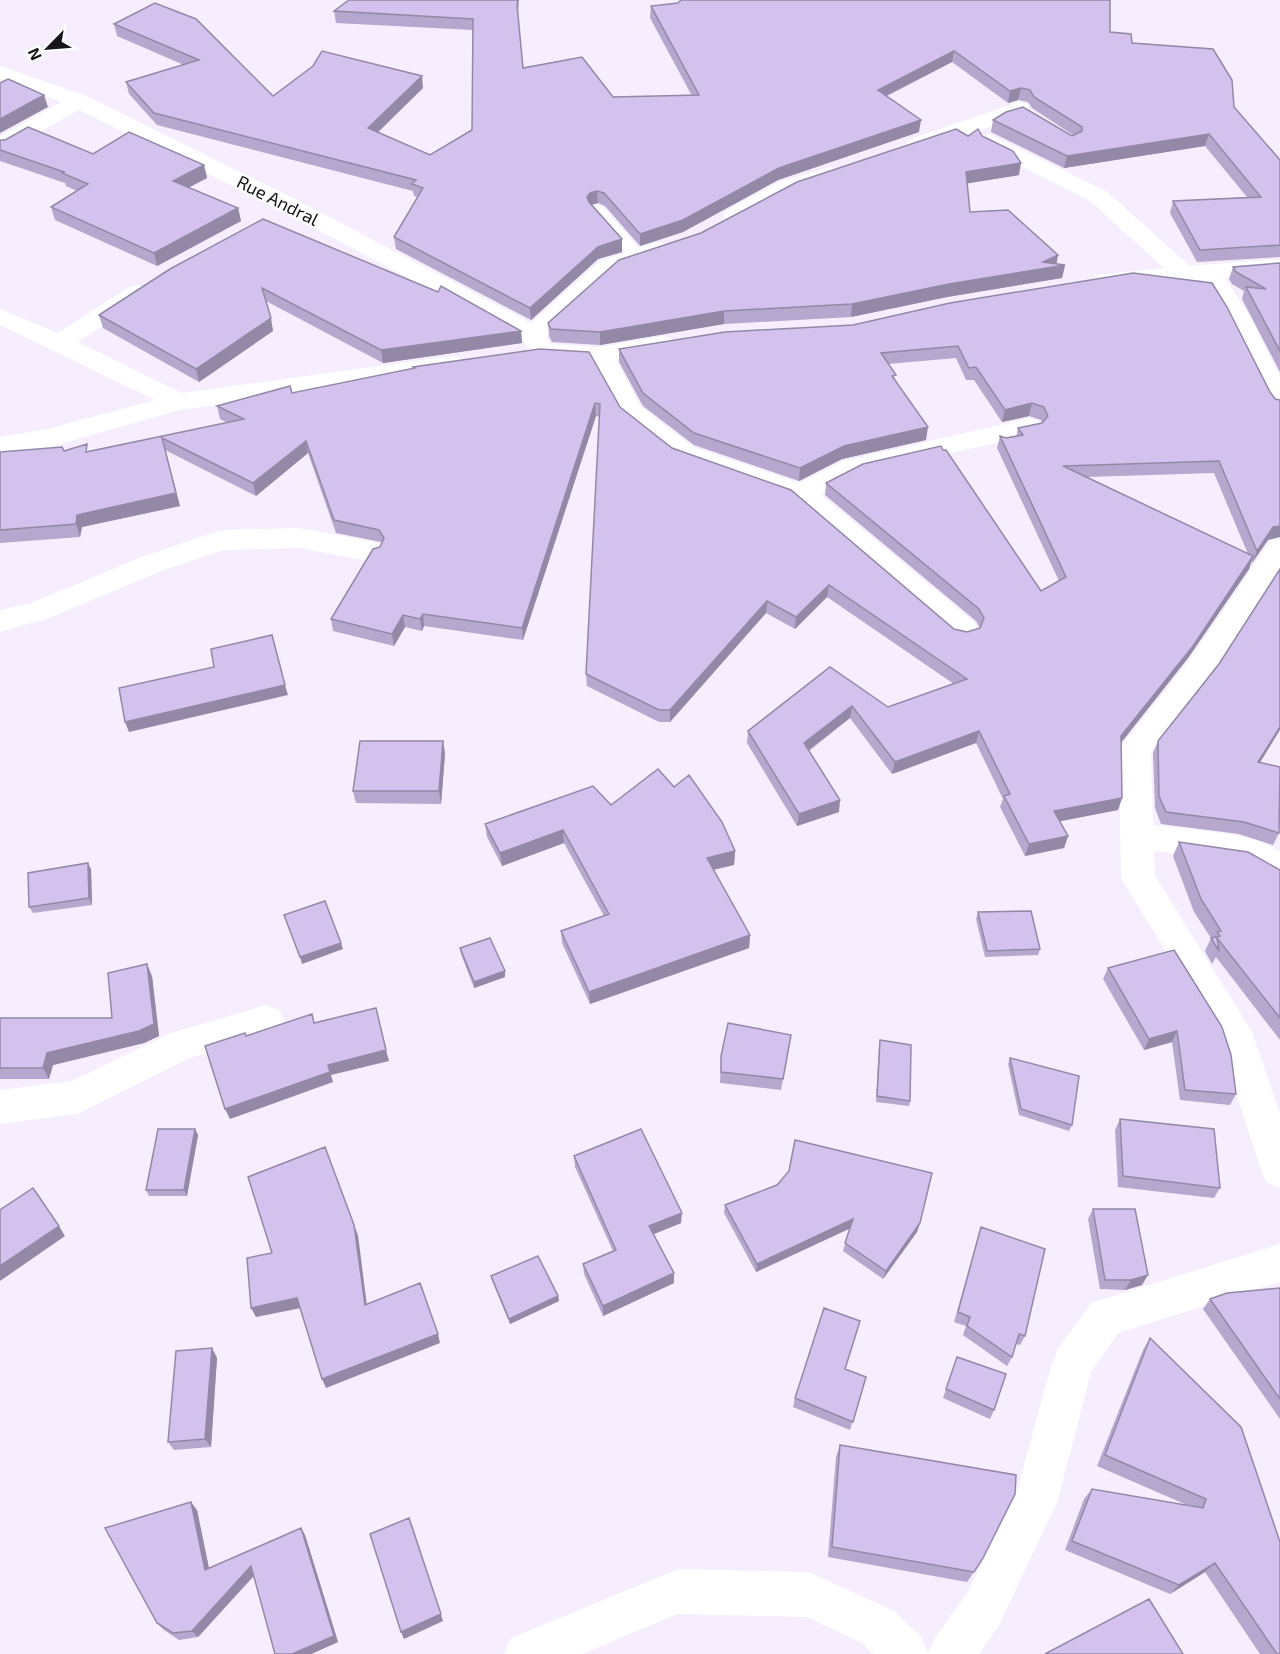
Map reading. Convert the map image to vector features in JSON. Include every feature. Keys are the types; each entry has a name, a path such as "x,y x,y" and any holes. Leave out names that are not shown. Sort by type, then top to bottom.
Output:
{"street":[{"name":"Rue Andral","path":"0,72 78,101 530,346"},
{"path":"0,145 78,101"},
{"path":"895,152 1024,111"},
{"path":"989,141 1098,196 1196,272 1238,318 1280,403"},
{"path":"721,224 787,187 855,166"},
{"path":"530,346 609,266 681,243"},
{"path":"1086,283 1121,278 1280,266"},
{"path":"60,343 154,282"},
{"path":"0,316 179,402"},
{"path":"530,346 600,355 690,340"},
{"path":"600,355 631,411 683,453 801,493 964,631"},
{"path":"0,446 49,438 179,402 471,361"},
{"path":"801,493 853,467 1030,427"},
{"path":"0,621 39,611 154,563 220,540 299,538 370,551"},
{"path":"1280,548 1201,667 1135,749 1138,878 1234,1032 1280,1170"},
{"path":"1137,836 1244,850 1274,860"},
{"path":"0,1107 77,1097 181,1045 266,1021"},
{"path":"951,1654 983,1610 1036,1500 1073,1363 1105,1317 1280,1263"},
{"path":"527,1654 678,1591 809,1595 878,1627 906,1654"}],"lane":[{"path":"597,210 637,256"}],"building":[{"path":"349,0 518,0 523,68 582,57 613,97 699,95 651,6 678,3 681,0 1110,0 1110,32 1131,34 1132,43 1213,49 1232,80 1234,107 1280,160 1280,245 1200,250 1173,201 1261,197 1209,134 1067,156 993,120 1006,112 1023,107 1072,136 1082,131 1082,127 1034,97 1030,90 1021,88 1010,91 954,51 878,90 921,120 779,168 683,220 640,234 604,193 597,191 590,193 587,197 589,202 622,239 598,247 530,308 394,237 423,188 412,184 416,180 154,113 126,82 199,60 114,24 155,3 196,19 273,96 313,66 322,51 422,76 368,128 430,155 472,130 473,19 334,11"},
{"path":"8,79 44,95 0,119 0,83"},
{"path":"28,127 93,154 129,132 204,165 173,181 238,208 154,253 51,207 88,184 62,173 64,172 0,150 0,140 5,140"},
{"path":"956,129 968,136 978,129 982,136 1013,151 1021,163 966,172 970,212 1008,210 1058,255 1043,262 1065,265 949,284 852,304 724,311 600,332 551,329 548,323 619,260 701,233 797,182"},
{"path":"263,219 438,292 441,286 521,331 381,350 262,288 271,318 196,369 99,315 170,269"},
{"path":"1280,263 1280,351 1246,287 1266,289 1236,272 1233,267"},
{"path":"1133,273 1212,283 1227,307 1270,392 1275,399 1280,400 1280,526 1273,527 1257,551 1219,461 1063,466 1253,556 1193,646 1121,736 1122,798 1054,811 1068,836 1029,844 1004,796 1010,794 979,731 895,762 852,706 804,743 840,800 799,814 748,731 830,667 888,707 967,679 829,585 796,617 767,601 670,710 659,710 586,674 600,404 595,403 522,628 423,614 420,619 403,615 392,634 331,619 373,549 380,547 384,538 379,530 334,520 306,441 253,483 162,438 176,493 77,515 76,524 0,530 0,452 62,447 64,451 87,444 86,452 244,419 217,406 290,386 292,393 415,368 413,367 540,349 589,352 620,407 672,448 791,490 954,629 967,632 980,628 984,618 979,609 826,483 863,464 941,446 943,450 946,450 1041,591 1066,577 1000,436 1006,438 1023,435 1018,428 1042,423 1048,416 1044,407 1032,403 1005,410 976,367 969,368 958,346 881,353 896,375 892,376 928,427 844,446 800,468 694,433 643,393 619,349 725,332 853,325 950,303"},
{"path":"1280,569 1280,727 1258,762 1280,767 1279,833 1244,822 1166,812 1159,796 1158,741 1219,664"},
{"path":"272,635 285,685 125,722 119,688 214,667 211,649"},
{"path":"360,741 443,741 439,791 353,791"},
{"path":"658,769 674,787 689,775 722,822 735,851 707,858 750,935 589,992 561,931 609,914 563,830 500,853 485,824 593,786 611,805"},
{"path":"1179,842 1248,852 1280,870 1280,1018 1217,938 1219,951 1211,938 1220,936 1217,932 1221,931 1201,899"},
{"path":"88,863 89,898 29,907 28,873"},
{"path":"325,901 341,943 300,957 284,915"},
{"path":"1031,911 1040,949 987,951 978,912"},
{"path":"490,938 505,971 474,982 460,948"},
{"path":"1174,950 1222,1027 1231,1055 1236,1094 1185,1090 1177,1031 1149,1039 1108,968"},
{"path":"147,964 154,1024 139,1031 47,1053 43,1068 0,1068 0,1018 112,1018 108,973"},
{"path":"376,1008 386,1050 328,1065 330,1072 225,1109 205,1046 245,1033 246,1036 312,1014 314,1023"},
{"path":"728,1023 791,1035 783,1079 721,1072 721,1056"},
{"path":"880,1040 911,1045 910,1101 877,1096"},
{"path":"1010,1058 1079,1076 1072,1125 1021,1109"},
{"path":"1120,1119 1214,1129 1220,1188 1123,1176"},
{"path":"158,1129 195,1129 184,1190 146,1190"},
{"path":"641,1129 682,1213 649,1226 674,1273 603,1306 583,1264 616,1250 574,1156"},
{"path":"795,1140 932,1173 920,1223 886,1271 845,1243 853,1219 757,1264 725,1205 777,1185 789,1171"},
{"path":"325,1147 354,1225 365,1305 420,1283 438,1334 322,1379 297,1298 251,1308 247,1258 272,1253 248,1177"},
{"path":"33,1188 59,1226 0,1266 0,1210"},
{"path":"1093,1209 1135,1209 1148,1275 1131,1280 1105,1280"},
{"path":"981,1227 1045,1249 1025,1336 1019,1334 1012,1357 967,1326 970,1317 958,1312"},
{"path":"538,1256 558,1296 509,1319 491,1276"},
{"path":"1280,1288 1280,1399 1210,1299 1227,1293"},
{"path":"824,1308 860,1321 845,1369 866,1377 853,1422 795,1398"},
{"path":"1150,1338 1241,1427 1280,1542 1280,1654 1277,1654 1215,1563 1179,1585 1072,1541 1092,1489 1203,1508 1206,1499 1105,1455"},
{"path":"212,1348 205,1439 168,1442 176,1351"},
{"path":"957,1357 1006,1374 994,1410 946,1389"},
{"path":"840,1445 1016,1475 1015,1494 974,1572 832,1547"},
{"path":"191,1502 205,1570 301,1528 334,1636 292,1654 275,1654 251,1566 192,1631 173,1633 157,1623 105,1528"},
{"path":"409,1518 441,1614 401,1632 370,1534"},
{"path":"1149,1599 1183,1654 1045,1654"}]}
